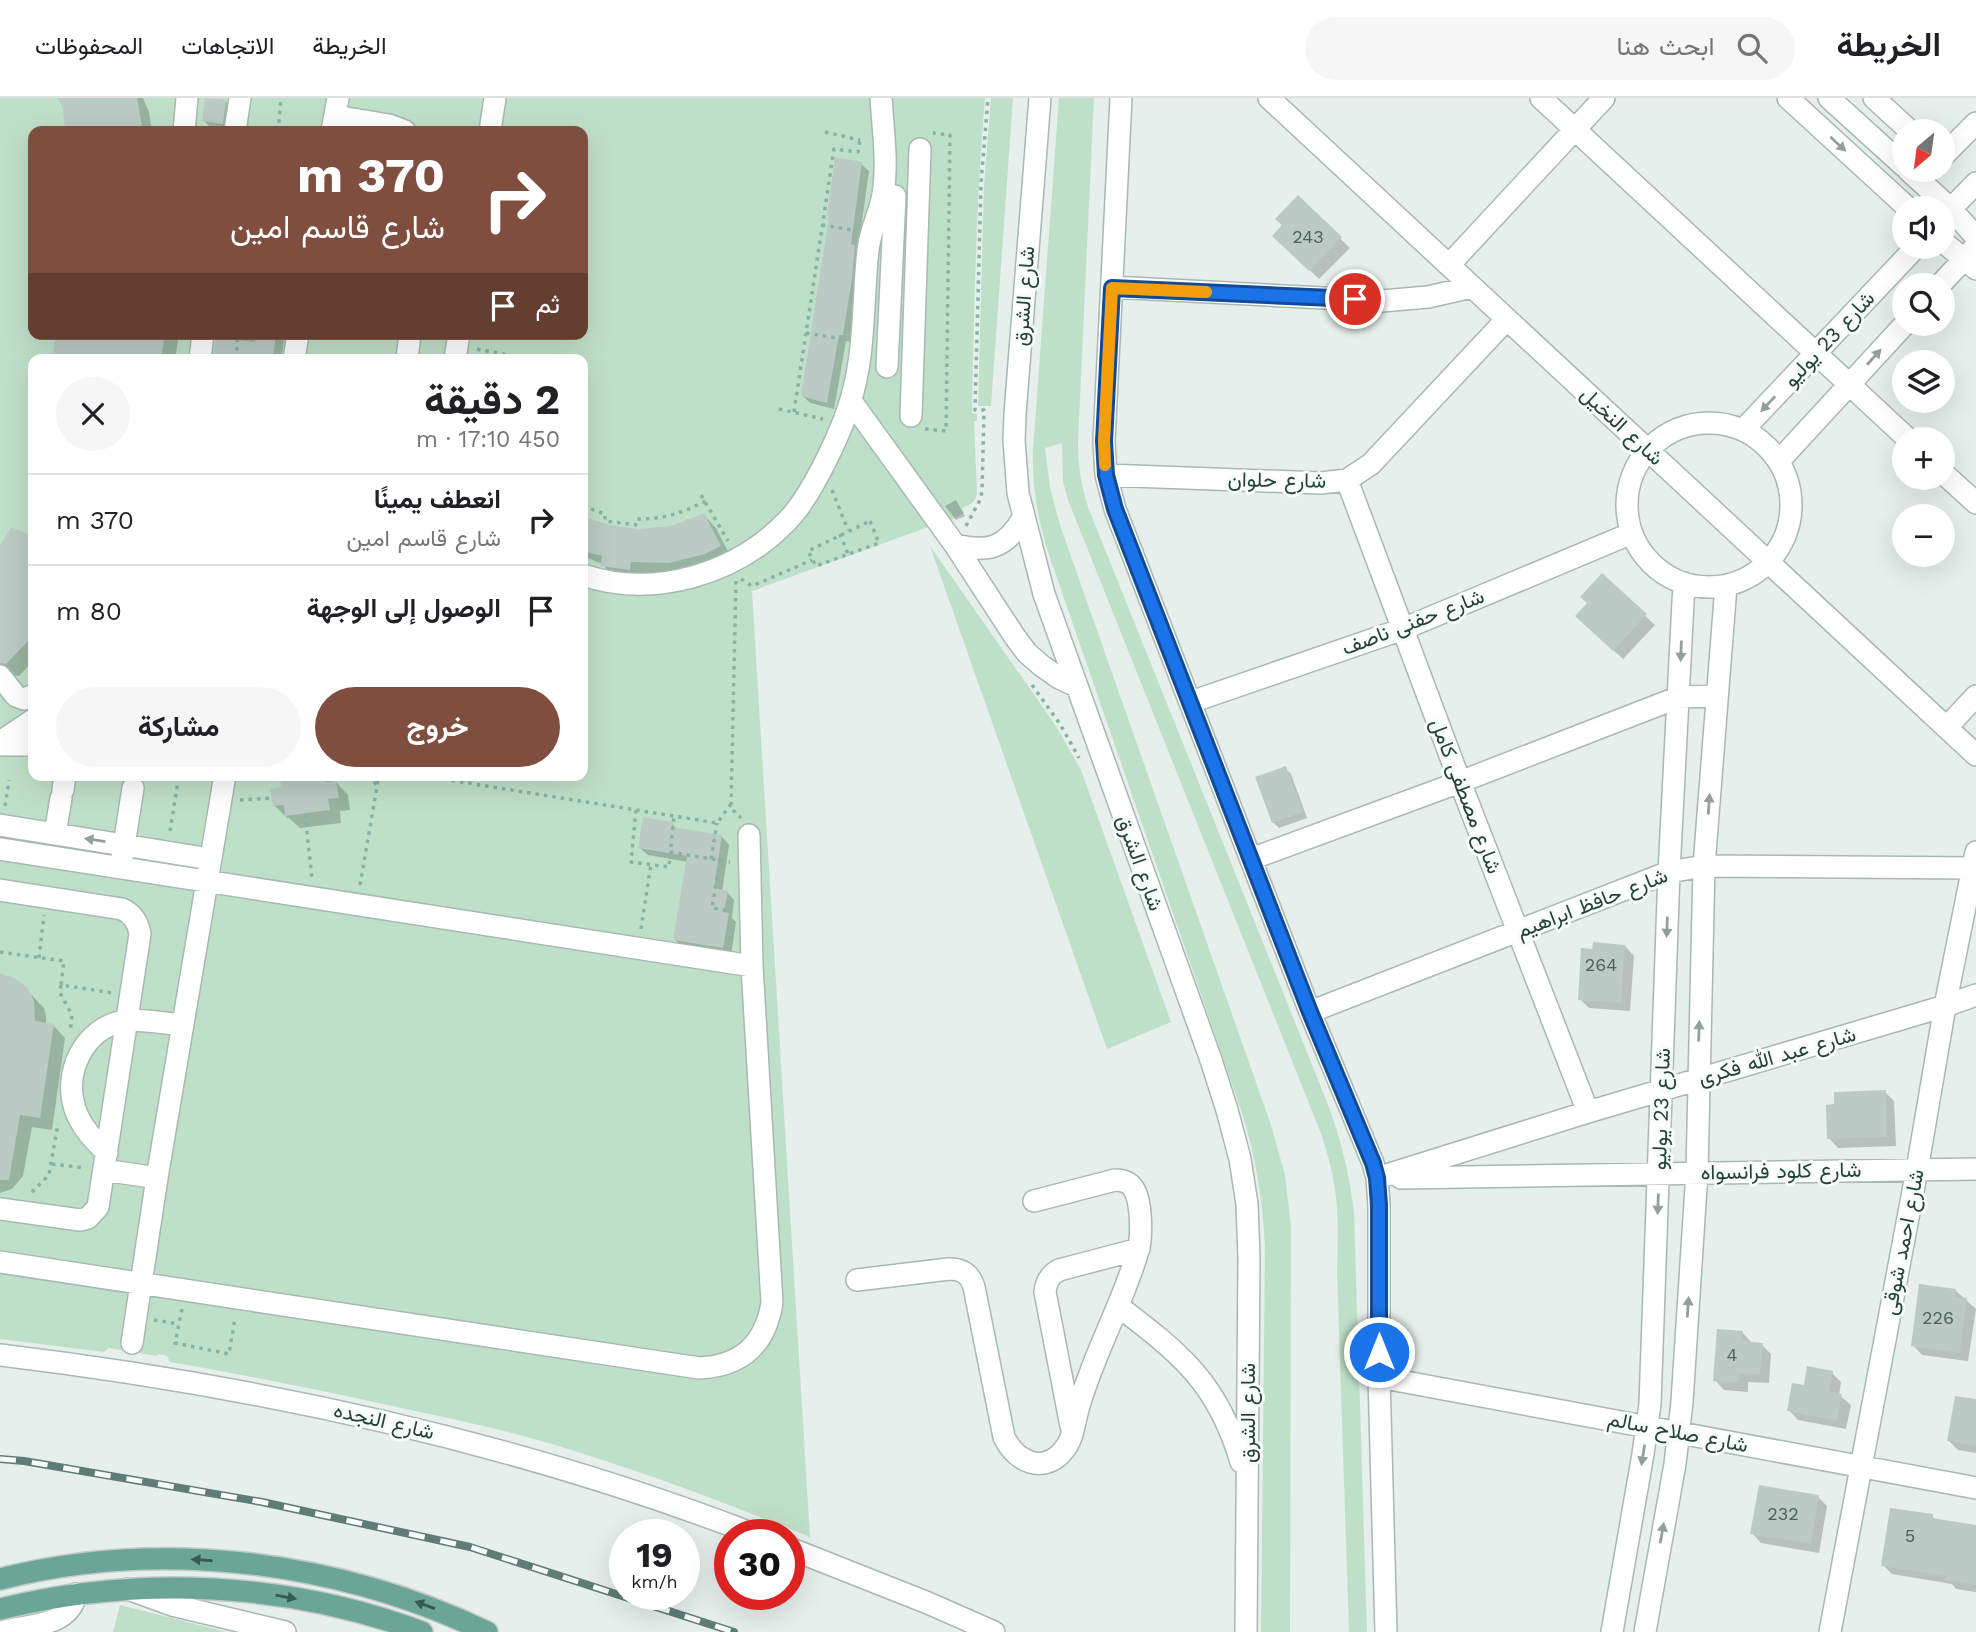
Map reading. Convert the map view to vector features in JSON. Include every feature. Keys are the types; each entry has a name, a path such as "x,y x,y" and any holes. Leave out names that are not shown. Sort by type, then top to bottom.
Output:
{"main road":[{"path":"0,1579 110,1562 192,1560 239,1563 320,1575 377,1590 422,1604 487,1632"},
{"path":"0,1609 76,1594 126,1588 209,1588 316,1602 362,1612 422,1632"}],"street":[{"path":"184,126 187,98"},
{"path":"236,126 240,98"},
{"path":"491,126 495,98"},
{"path":"881,98 885,183 889,196 887,367"},
{"name":"شارع الشرق","path":"1040,98 1014,440 1018,493 1044,594 1211,1060 1240,1159 1247,1204 1249,1258 1246,1632"},
{"path":"1121,98 1104,441 1106,475 1115,509 1377,1178 1385,1632"},
{"name":"شارع النخيل","path":"1269,98 1976,755"},
{"path":"1541,98 1895,427"},
{"path":"1449,265 1604,98"},
{"path":"1788,98 1895,196"},
{"path":"1829,98 1892,155"},
{"path":"1874,98 1897,119"},
{"path":"335,115 392,126"},
{"path":"1955,144 1976,123"},
{"path":"911,416 920,149"},
{"path":"1918,182 1931,196"},
{"path":"1955,205 1976,183"},
{"path":"889,196 918,197"},
{"path":"588,576 638,585 664,583 702,574 756,547 789,519 814,482 851,401 858,366 868,248 871,234 889,196"},
{"path":"1955,220 1976,237"},
{"path":"1954,273 1972,258 1955,248"},
{"name":"شارع 23 يوليو","path":"1743,430 1905,259"},
{"path":"1112,288 1382,301 1428,298 1472,286"},
{"name":"شارع حلوان","path":"1106,475 1321,482 1347,480 1371,464 1507,319"},
{"path":"1779,461 1894,336"},
{"path":"858,366 913,367"},
{"path":"851,401 955,545 1027,653 1051,672 1076,686"},
{"path":"1723,424 1743,430 1757,438 1779,461 1788,481 1790,524 1782,544 1757,573 1726,586 1705,587 1684,583 1662,572 1644,554 1632,533 1628,511 1629,489 1636,468 1648,450 1664,436 1683,428 1723,424"},
{"name":"شارع مصطفى كامل","path":"1347,480 1588,1112"},
{"path":"1955,484 1976,503"},
{"path":"955,545 983,549 996,546 1007,540 1023,518"},
{"name":"شارع حفنى ناصف","path":"1191,702 1403,629 1632,533"},
{"name":"شارع 23 يوليو","path":"1612,1632 1648,1426 1669,872 1684,583"},
{"name":"شارع 23 يوليو","path":"1644,1632 1679,1432 1697,1172 1704,866 1726,586"},
{"path":"0,676 16,696 24,699 28,697"},
{"path":"1251,859 1461,782 1679,697 1717,696"},
{"path":"1947,727 1976,696"},
{"path":"0,743 28,723"},
{"path":"0,743 28,744"},
{"path":"120,868 134,781"},
{"path":"130,1355 224,781"},
{"path":"55,834 63,788"},
{"path":"1,825 210,859"},
{"path":"0,1262 698,1368 730,1363 749,1352 762,1335 772,1303 752,966 750,835"},
{"path":"0,849 752,966"},
{"name":"شارع حافظ ابراهيم","path":"1310,1012 1669,872 1704,866 1974,860"},
{"name":"شارع احمد شوقى","path":"1830,1632 1974,860"},
{"path":"0,890 121,909 133,916 140,934 98,1208 88,1218 80,1220 0,1209"},
{"name":"شارع عبد الله فكرى","path":"1377,1178 1976,995"},
{"path":"157,1178 106,1161 75,1111 72,1098 73,1071 84,1047 103,1028 127,1020 183,1025"},
{"name":"شارع كلود فرانسواه","path":"1377,1178 1976,1169"},
{"path":"857,1280 949,1269 965,1272 974,1287 1004,1437 1009,1448 1018,1457 1029,1462 1054,1460 1070,1441 1087,1382 1139,1249 1140,1223 1136,1195 1128,1183 1115,1180 1034,1201"},
{"path":"1072,1432 1045,1292 1048,1279 1059,1270 1139,1249"},
{"path":"1118,1306 1180,1355 1204,1384 1224,1415 1234,1437 1248,1484"},
{"name":"شارع النجده","path":"0,1354 130,1355 242,1390 433,1432 534,1460 634,1491 714,1520"},
{"name":"شارع صلاح سالم","path":"1379,1377 1976,1488"},
{"path":"805,1554 994,1632"},
{"path":"126,1588 172,1605 285,1632"},
{"path":"1,1632 60,1618 71,1608 76,1594"},
{"path":"1620,1594 1650,1600"}],"path":[{"path":"278,126 281,98"},
{"path":"794,412 834,149 858,152 860,140"},
{"path":"822,225 871,234"},
{"path":"806,333 860,343"},
{"path":"457,346 502,354"},
{"path":"814,482 834,491 848,530"},
{"path":"701,495 737,558"},
{"path":"588,508 606,514 605,521 638,525 639,519 673,516 705,501"},
{"path":"870,521 879,543 816,566 808,551 840,534 870,521"},
{"path":"840,534 848,554"},
{"path":"750,835 747,825 732,809 731,804 736,576 752,586 813,560"},
{"path":"1,825 9,780"},
{"path":"167,852 178,781"},
{"path":"373,781 377,786"},
{"path":"356,905 378,781"},
{"path":"455,781 717,823"},
{"path":"220,801 272,798"},
{"path":"711,859 717,823 731,804"},
{"path":"636,810 631,862 669,867 674,816"},
{"path":"305,814 314,898"},
{"path":"670,852 750,866"},
{"path":"720,860 712,908 750,914"},
{"path":"639,948 651,864"},
{"path":"39,958 46,897"},
{"path":"0,952 64,961 61,985 131,996"},
{"path":"52,1164 106,1161"},
{"path":"185,1291 176,1343 229,1354 239,1299"}],"green space":[{"path":"0,98 985,98 977,216 972,413 977,414 977,421 974,421 976,498 962,508 964,513 948,522 752,591 810,1537 805,1535 805,1519 764,1519 652,1477 555,1445 324,1391 170,1362 167,1356 158,1354 157,1356 109,1348 104,1352 0,1339"},
{"path":"991,98 1013,98 991,406 978,406 984,184"},
{"path":"1059,98 1094,98 1078,442 1080,475 1088,507 1325,1097 1347,1168 1354,1212 1367,1632 1349,1632 1338,1238 1336,1194 1330,1163 1320,1131 1068,500 1063,481 1062,443 1045,448 1050,487 1060,525 1271,1125 1285,1175 1291,1227 1290,1632 1261,1632 1265,1248 1255,1161 1241,1110 1047,549 1036,500 1033,450"},
{"path":"930,546 1056,726 1081,770 1171,1022 1107,1049"},
{"path":"120,1605 227,1632 113,1632"}],"building":[{"path":"58,98 137,98 142,126 65,126 63,109"},
{"path":"205,98 226,100 223,124 202,121"},
{"path":"835,157 862,162 851,244 855,245 852,279 843,335 839,335 827,403 801,396 829,216"},
{"path":"1298,195 1342,237 1309,271 1272,236 1282,225 1275,219"},
{"path":"55,340 164,340 162,354 53,354"},
{"path":"216,340 275,340 274,354 214,354"},
{"path":"704,513 721,546 705,554 669,563 631,562 630,570 600,566 602,556 588,552 588,518 603,524 638,529 672,526"},
{"path":"11,527 28,534 28,641 6,664 0,663 0,546"},
{"path":"1602,573 1647,614 1613,651 1575,616 1587,603 1580,597"},
{"path":"1286,766 1303,812 1272,823 1255,777"},
{"path":"280,781 336,781 339,798 328,799 330,810 285,816 284,805 273,806 270,789 281,787"},
{"path":"643,817 673,822 672,827 722,835 714,888 728,891 724,912 729,913 723,948 673,940 687,856 638,848"},
{"path":"1593,942 1625,945 1621,1003 1578,1000 1581,948 1592,949"},
{"path":"0,973 16,979 28,988 34,1001 35,1021 54,1024 40,1118 20,1115 9,1180 0,1180"},
{"path":"1886,1090 1887,1137 1827,1139 1826,1105 1834,1104 1834,1092"},
{"path":"1919,1284 1956,1289 1955,1297 1967,1298 1960,1353 1911,1346"},
{"path":"1717,1329 1743,1331 1742,1341 1763,1343 1760,1375 1740,1373 1739,1383 1713,1381"},
{"path":"1807,1366 1833,1371 1829,1391 1842,1394 1837,1421 1787,1411 1792,1383 1804,1385"},
{"path":"1955,1396 1976,1399 1976,1446 1947,1441"},
{"path":"1759,1485 1819,1495 1811,1544 1750,1534"},
{"path":"1890,1508 1933,1514 1932,1518 1976,1525 1976,1585 1945,1580 1946,1576 1881,1566"}],"railway":[{"path":"0,1459 262,1502 470,1547 734,1632"}],"slow traffic":[{"path":"1105,465 1112,288 1206,292"}],"route":[{"path":"1355,299 1112,288 1104,441 1106,475 1115,509 1310,1012 1373,1163 1379,1205 1379,1352"}]}
